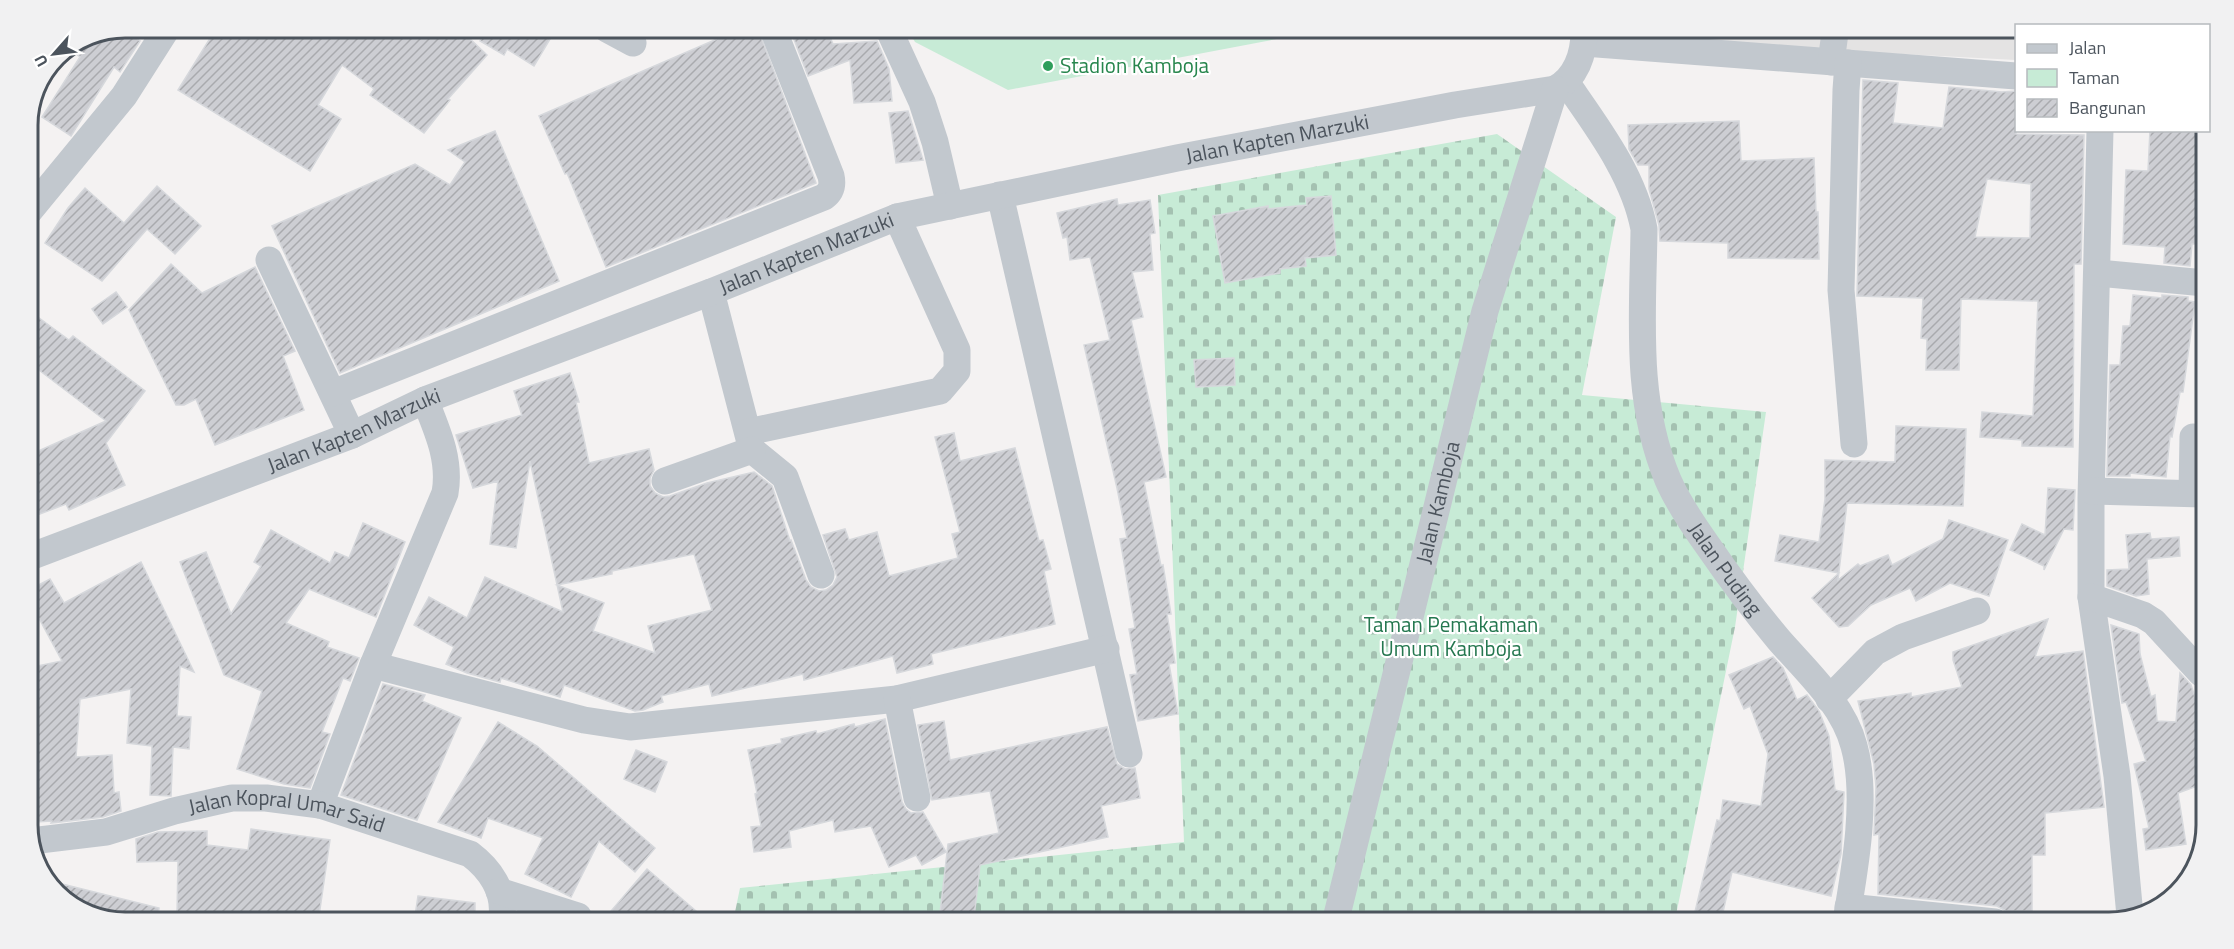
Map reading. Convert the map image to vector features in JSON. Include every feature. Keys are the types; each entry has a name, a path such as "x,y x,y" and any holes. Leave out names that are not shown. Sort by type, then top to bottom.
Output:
{"street":[{"path":"38,201 124,96 161,38"},
{"path":"624,38 633,43"},
{"path":"333,393 824,197 829,193 832,189 831,176 777,38"},
{"path":"893,38 925,112 935,142 950,206"},
{"path":"1561,85 1579,61 1584,38 2015,76"},
{"path":"1836,38 1846,90 1841,290 1854,444"},
{"name":"Jalan Kapten Marzuki","path":"38,554 352,435 425,399 711,292 897,217 1177,158 1561,85"},
{"name":"Jalan Puding","path":"1561,85 1590,117 1631,185 1641,211 1644,229 1641,344 1644,388 1653,438 1668,480 1689,518 1745,600 1829,699 1846,724 1854,744 1861,805 1847,912"},
{"name":"Jalan Kamboja","path":"1338,912 1485,311 1561,85"},
{"path":"2100,132 2091,597 2117,776 2129,909"},
{"path":"1000,195 1129,754"},
{"path":"665,481 750,441 940,391 957,371 957,350 897,217"},
{"path":"269,260 352,435"},
{"path":"2098,273 2196,282"},
{"path":"586,292 601,333"},
{"path":"711,292 750,441 781,472 788,483 821,575"},
{"path":"320,805 373,665 445,494 447,484 442,442 425,399"},
{"path":"2193,437 2196,471"},
{"path":"2092,491 2196,494"},
{"path":"2091,597 2143,615 2154,622 2196,667"},
{"path":"1829,699 1875,652 1903,637 1977,611"},
{"path":"373,665 584,720 630,727 897,699 1106,649"},
{"path":"897,699 917,798"},
{"name":"Jalan Kopral Umar Said","path":"39,840 106,832 174,811 232,798 266,798 320,805 462,850 479,861 494,881 501,904"},
{"path":"501,904 552,912"}],"shaded area":[{"path":"1600,38 2015,38 2015,60"}],"green space":[{"name":"Stadion Kamboja","path":"913,38 1282,38 1008,90 915,42"},
{"name":"Taman Pemakaman Umum Kamboja","path":"1497,134 1616,217 1582,395 1766,412 1735,627 1677,912 735,912 740,888 1184,842 1158,195"}],"building":[{"path":"136,38 140,41 120,72 114,67 71,136 42,117 63,84 84,84 84,48 108,39"},
{"path":"210,38 459,38 461,40 469,38 487,55 448,99 450,100 424,133 370,95 374,89 342,65 318,105 341,119 310,171 178,90"},
{"path":"482,38 551,38 534,66 507,49 504,55 480,41"},
{"path":"719,38 761,38 816,183 606,267 567,173 565,174 539,116"},
{"path":"793,38 830,38 833,44 877,41 889,69 892,101 854,103 850,60 808,76"},
{"path":"1863,80 1898,83 1893,123 1943,128 1949,87 2015,91 2016,134 2084,135 2081,264 2074,264 2073,447 2022,446 2022,440 1980,437 1982,412 2033,416 2038,301 1961,299 1959,370 1926,370 1927,339 1921,338 1923,298 1857,296","holes":["1987,179 2031,184 2030,238 1975,237"]},
{"path":"908,111 923,160 896,163 889,113"},
{"path":"1739,121 1741,161 1814,158 1819,259 1728,258 1728,243 1660,241 1659,225 1649,189 1649,165 1638,165 1629,149 1628,125"},
{"path":"495,131 559,281 340,373 272,226 415,164 450,185 465,162 448,150"},
{"path":"2150,132 2196,132 2196,244 2192,244 2190,266 2164,263 2165,247 2123,244 2126,170 2148,171"},
{"path":"157,186 201,226 175,254 147,229 102,281 45,243 68,208 85,188 124,223"},
{"path":"1331,196 1336,255 1305,258 1306,266 1280,269 1280,273 1225,283 1213,216 1268,206 1268,209 1307,205 1306,198"},
{"path":"1117,199 1118,205 1150,200 1155,233 1150,234 1153,270 1132,272 1143,317 1131,320 1166,477 1144,482 1161,566 1163,565 1171,614 1167,614 1175,663 1169,664 1178,714 1138,721 1130,675 1137,674 1129,629 1135,628 1120,539 1127,538 1084,345 1110,340 1090,257 1070,260 1067,237 1063,238 1057,213"},
{"path":"171,264 202,293 255,267 295,351 283,356 304,410 215,445 196,399 184,405 176,405 129,310"},
{"path":"116,292 127,307 103,324 92,309"},
{"path":"2133,295 2162,298 2162,295 2188,297 2188,301 2195,302 2183,392 2180,392 2172,437 2170,436 2166,477 2130,473 2130,476 2107,476 2110,365 2120,365 2123,326 2130,326"},
{"path":"38,317 69,340 73,336 145,391 106,443 125,485 69,510 66,504 38,515 38,451 106,421 38,369"},
{"path":"1234,358 1235,385 1196,387 1194,360"},
{"path":"570,373 579,402 576,402 589,463 649,449 654,470 650,478 650,486 655,493 663,497 707,483 754,472 772,486 806,580 811,587 819,591 826,590 833,585 837,577 823,535 845,529 849,540 877,532 889,576 958,558 952,534 960,532 935,437 954,433 960,461 1015,448 1039,541 1043,540 1051,569 1044,571 1055,624 931,654 933,664 897,673 893,656 804,680 803,674 712,696 709,684 661,696 663,702 635,711 564,685 560,697 501,678 500,682 467,673 446,664 454,647 414,625 429,597 467,618 485,577 563,612 557,585 530,461 516,548 490,544 498,481 473,488 456,435 522,415 514,391","holes":["694,554 712,610 648,626 655,653 593,631 604,603 557,585 612,574 612,571"]},
{"path":"1896,426 1966,429 1963,506 1847,503 1839,573 1775,561 1780,535 1819,542 1825,499 1825,460 1895,462"},
{"path":"2048,488 2075,490 2073,530 2064,529 2044,570 2044,566 2010,550 2022,524 2045,535"},
{"path":"1949,520 2008,540 1989,596 1950,583 1916,601 1910,588 1871,605 1848,626 1839,627 1812,598 1839,573 1838,580 1858,564 1860,566 1888,555 1892,565 1943,539"},
{"path":"363,523 405,542 376,617 309,589 286,623 329,642 327,647 359,658 350,681 343,678 322,732 330,734 310,788 284,784 237,769 262,691 224,675 180,562 206,552 231,614 261,566 254,562 271,530 330,563 335,552 349,558"},
{"path":"2150,533 2151,539 2179,537 2180,556 2147,559 2149,594 2136,596 2107,586 2107,570 2129,569 2126,535"},
{"path":"141,562 194,672 180,666 177,716 191,717 189,749 173,747 171,796 150,795 152,746 127,743 131,689 80,699 76,757 112,755 114,793 119,792 121,811 103,817 51,823 52,821 38,822 38,666 62,661 38,616 38,585 50,579 64,603"},
{"path":"2048,619 2035,657 2083,651 2104,807 2045,813 2045,855 2032,855 2032,911 2006,911 1997,906 1878,894 1879,834 1874,835 1876,787 1874,764 1858,701 1911,693 1911,697 1962,687 1953,660 1953,652"},
{"path":"2111,625 2139,634 2140,654 2151,697 2155,695 2157,721 2176,722 2180,673 2191,685 2196,700 2196,786 2178,793 2186,844 2146,850 2143,829 2149,828 2134,764 2146,761 2126,702 2122,703"},
{"path":"1773,657 1783,668 1797,700 1807,695 1819,711 1829,736 1835,790 1844,792 1841,854 1831,896 1732,872 1723,912 1695,912 1717,820 1720,821 1723,800 1761,806 1768,754 1750,706 1744,709 1729,675"},
{"path":"383,684 425,695 422,701 461,718 417,820 341,795"},
{"path":"885,719 902,802 911,813 923,812 946,852 922,865 916,855 889,867 871,826 835,832 833,820 789,831 791,847 754,852 751,827 761,826 748,750 782,743 781,739 816,731 817,734"},
{"path":"944,721 950,760 1107,727 1117,764 1125,769 1135,768 1140,798 1101,806 1108,837 980,865 975,912 940,912 948,844 999,833 990,791 932,800 918,725"},
{"path":"498,722 537,746 655,848 635,872 599,841 571,897 525,874 543,838 488,818 481,838 438,822"},
{"path":"636,750 667,762 655,792 624,779"},
{"path":"251,829 330,840 320,912 177,912 178,861 137,862 136,839 158,832 207,831 207,845 248,850"},
{"path":"647,869 697,912 610,912"},
{"path":"61,884 159,908 158,912 108,910 81,900"},
{"path":"418,896 475,903 475,912 416,912"}],"place":[{"name":"Stadion Kamboja","path":"1048,66"}]}
